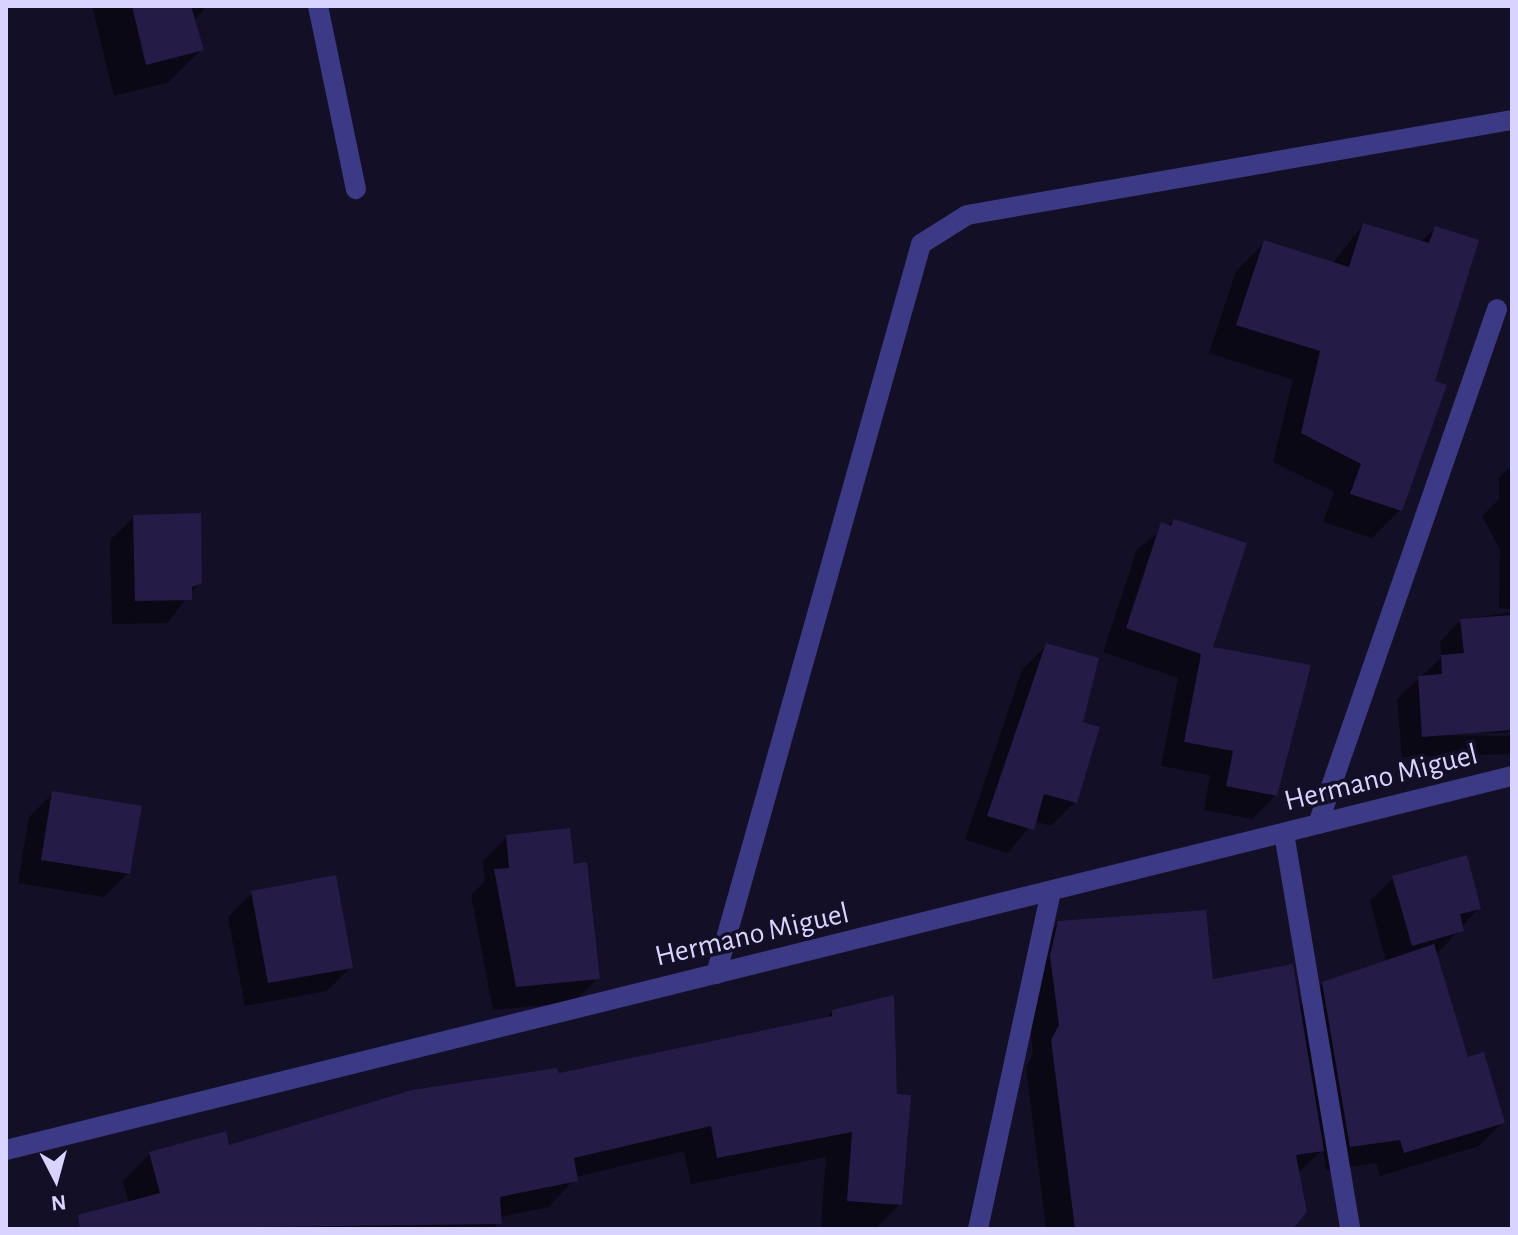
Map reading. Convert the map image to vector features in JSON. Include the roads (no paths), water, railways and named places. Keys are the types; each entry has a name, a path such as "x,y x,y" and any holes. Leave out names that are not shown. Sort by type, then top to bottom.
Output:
{"street":[{"path":"318,6 356,189"},
{"path":"716,974 921,244 967,215 1512,120"},
{"path":"1318,824 1497,309"},
{"name":"Hermano Miguel","path":"6,1150 716,974 1050,896 1512,776"},
{"path":"1284,833 1350,1229"},
{"path":"978,1229 1050,896"}]}
